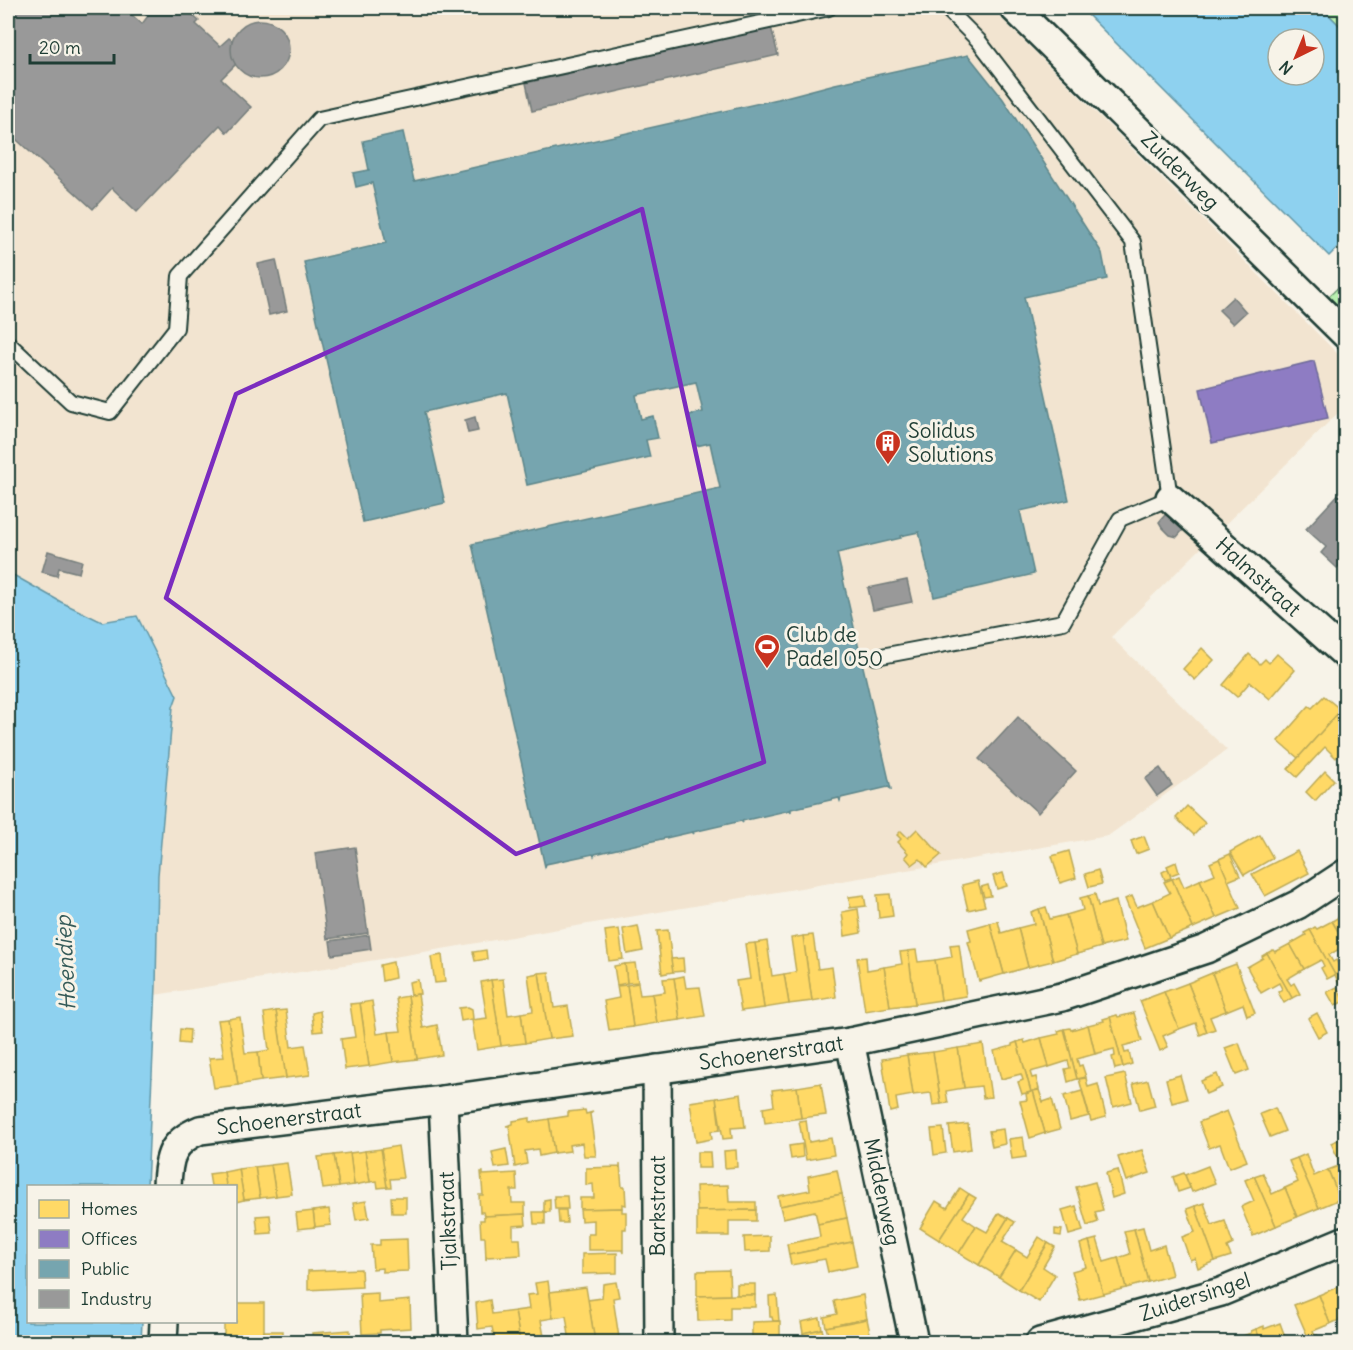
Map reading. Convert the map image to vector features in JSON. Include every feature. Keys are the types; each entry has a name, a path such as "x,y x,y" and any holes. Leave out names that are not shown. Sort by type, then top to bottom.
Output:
{"street":[{"name":"Zuiderweg","path":"1014,8 1346,335"},
{"name":"Halmstraat","path":"1170,498 1346,655"},
{"name":"Schoenerstraat","path":"168,1185 168,1167 174,1148 186,1136 200,1130 443,1100 850,1042 1062,998 1206,949 1299,904 1346,873"},
{"name":"Middenweg","path":"850,1042 914,1342"},
{"name":"Barkstraat","path":"657,1069 659,1342"},
{"name":"Tjalkstraat","path":"443,1100 454,1342"},
{"name":"Zuidersingel","path":"1040,1342 1221,1292 1346,1240"},
{"path":"163,1342 164,1323"}],"lane":[{"path":"8,343 71,402 110,412 176,328 180,276 319,119 829,8"},
{"path":"876,657 1063,622 1120,519 1170,498 1133,242 978,40 946,8"}],"highlighted area":[{"path":"642,209 764,762 516,854 166,598 236,394"}],"shaded area":[{"path":"8,8 991,8 1345,361 1345,406 1111,637 1227,750 1108,836 388,958 130,999 8,641"}],"green space":[{"path":"1322,8 1345,8 1345,31"},
{"path":"1345,281 1345,321 1325,300"}],"water":[{"path":"1081,8 1322,8 1345,31 1345,240 1329,256"},
{"name":"Hoendiep","path":"8,572 102,622 137,616 177,696 173,707 158,875 156,986 147,1185 27,1185 27,1323 142,1323 141,1342 8,1342"}],"building: Homes":[{"path":"1202,648 1214,660 1195,680 1183,669"},
{"path":"1249,654 1260,664 1265,659 1269,663 1277,654 1295,670 1270,699 1250,682 1237,697 1223,685"},
{"path":"1324,696 1341,710 1298,758 1278,741 1309,706 1312,708"},
{"path":"1341,710 1346,714 1346,747 1336,758 1325,747 1297,777 1288,769"},
{"path":"1325,771 1334,780 1315,801 1306,792"},
{"path":"1187,806 1205,823 1194,835 1176,818"},
{"path":"917,829 941,855 927,867 920,859 912,865 905,857 908,853 898,842 901,839 897,835 901,831 908,838"},
{"path":"1260,835 1273,858 1244,875 1230,852"},
{"path":"1144,836 1149,849 1136,854 1131,841"},
{"path":"1069,851 1076,878 1060,883 1052,856"},
{"path":"1297,851 1309,873 1265,896 1252,874"},
{"path":"1230,854 1240,876 1228,881 1219,859"},
{"path":"1219,859 1240,908 1216,918 1200,880 1215,874 1210,863"},
{"path":"1176,862 1179,872 1171,875 1167,866"},
{"path":"1168,869 1171,878 1165,880 1162,872"},
{"path":"1098,870 1102,884 1089,887 1085,874"},
{"path":"1003,873 1007,886 997,889 993,876"},
{"path":"1179,876 1184,887 1200,880 1216,918 1193,928 1172,879"},
{"path":"1172,879 1193,928 1169,938 1153,901 1170,893 1164,882"},
{"path":"978,881 985,906 968,910 962,885"},
{"path":"988,885 991,896 984,897 981,887"},
{"path":"890,894 893,916 879,918 877,895"},
{"path":"1095,894 1098,906 1116,901 1126,941 1101,947 1088,896"},
{"path":"864,895 866,906 850,908 849,897"},
{"path":"1088,896 1101,947 1077,954 1066,915 1083,910 1080,898"},
{"path":"1132,896 1137,907 1153,901 1169,938 1145,948 1125,899"},
{"path":"1046,907 1050,919 1066,915 1077,954 1053,961 1039,909"},
{"path":"858,909 861,933 845,936 842,912"},
{"path":"1039,909 1053,961 1028,967 1018,928 1034,924 1031,912"},
{"path":"1346,913 1346,945 1332,921"},
{"path":"998,921 1001,933 1018,928 1028,967 1004,974 990,923"},
{"path":"1332,921 1346,945 1329,955 1333,962 1336,960 1342,971 1335,975 1310,930"},
{"path":"990,923 1004,974 979,981 968,942 971,941 968,929"},
{"path":"638,926 643,951 627,954 623,929"},
{"path":"619,929 623,959 609,961 605,931"},
{"path":"668,930 673,972 662,974 657,931"},
{"path":"1310,930 1335,975 1327,979 1321,968 1324,966 1321,960 1304,969 1290,944 1306,935 1304,933"},
{"path":"813,935 818,969 832,967 836,997 812,1001 803,936"},
{"path":"803,936 812,1001 789,1004 784,974 796,972 791,938"},
{"path":"767,941 772,976 784,974 789,1004 764,1008 755,943"},
{"path":"755,943 764,1008 741,1011 736,981 750,979 745,944"},
{"path":"959,944 966,996 941,1000 935,960 952,957 950,945"},
{"path":"1290,944 1304,969 1287,979 1291,985 1294,983 1300,994 1292,998 1267,953 1273,950 1275,952"},
{"path":"486,950 487,959 475,961 473,952"},
{"path":"916,950 918,962 935,960 941,1000 915,1004 908,951"},
{"path":"908,951 915,1004 890,1007 884,967 902,964 900,952"},
{"path":"1267,953 1292,998 1284,1003 1278,992 1282,989 1279,983 1261,993 1247,967 1263,958 1262,956"},
{"path":"442,955 445,982 435,983 431,957"},
{"path":"866,957 867,970 884,967 890,1007 865,1011 857,958"},
{"path":"683,958 684,971 673,972 671,959"},
{"path":"393,962 395,978 382,981 380,965"},
{"path":"635,963 638,982 627,983 625,964"},
{"path":"625,964 627,983 617,985 614,966"},
{"path":"1236,964 1255,1013 1247,1016 1243,1004 1226,1011 1212,973"},
{"path":"1342,971 1346,981 1339,984 1335,975"},
{"path":"549,972 554,1008 568,1006 573,1036 549,1039 539,973"},
{"path":"539,973 549,1039 525,1043 521,1013 533,1011 528,975"},
{"path":"1212,973 1226,1011 1210,1017 1215,1029 1207,1032 1188,983"},
{"path":"684,976 686,988 700,987 705,1016 680,1020 674,978"},
{"path":"674,978 680,1020 657,1023 652,994 665,992 663,979"},
{"path":"503,979 508,1015 521,1013 525,1043 501,1046 491,980"},
{"path":"418,980 420,994 411,995 409,982"},
{"path":"491,980 501,1046 477,1050 472,1020 487,1018 481,982"},
{"path":"638,983 640,995 652,994 657,1023 633,1027 627,985"},
{"path":"1188,983 1207,1032 1200,1035 1196,1023 1179,1029 1164,992"},
{"path":"627,985 633,1027 609,1030 604,1001 619,998 617,986"},
{"path":"1337,987 1344,1001 1335,1006 1327,992"},
{"path":"1164,992 1179,1029 1163,1036 1168,1047 1160,1051 1140,1001"},
{"path":"418,994 423,1028 437,1025 442,1055 417,1059 408,996"},
{"path":"408,996 417,1059 393,1062 389,1032 401,1031 396,998"},
{"path":"372,1001 377,1034 389,1032 393,1062 369,1066 360,1003"},
{"path":"360,1003 369,1066 345,1069 341,1039 355,1037 350,1004"},
{"path":"459,1008 472,1009 473,1019 461,1021"},
{"path":"286,1010 291,1047 305,1045 310,1075 286,1078 276,1011"},
{"path":"276,1011 286,1078 261,1081 258,1052 269,1050 264,1013"},
{"path":"320,1011 323,1031 314,1032 312,1013"},
{"path":"1134,1013 1142,1041 1123,1046 1125,1053 1129,1052 1132,1064 1123,1067 1110,1017"},
{"path":"1317,1013 1327,1032 1318,1037 1308,1018"},
{"path":"240,1017 245,1053 258,1052 261,1081 238,1085 228,1019"},
{"path":"1110,1017 1123,1067 1115,1069 1112,1057 1115,1056 1114,1049 1095,1054 1088,1025"},
{"path":"228,1019 238,1085 214,1088 209,1058 224,1057 218,1020"},
{"path":"1088,1025 1095,1054 1077,1059 1086,1077 1077,1079 1064,1029 1070,1028 1071,1030"},
{"path":"180,1029 190,1030 189,1044 179,1043"},
{"path":"1064,1029 1077,1079 1068,1082 1065,1069 1070,1068 1068,1061 1049,1067 1041,1038 1059,1034 1058,1031"},
{"path":"1041,1038 1049,1067 1030,1072 1032,1078 1036,1077 1039,1089 1031,1092 1017,1042 1024,1040 1025,1043"},
{"path":"1017,1042 1031,1092 1022,1094 1018,1082 1023,1080 1021,1074 1001,1079 994,1051 1012,1046"},
{"path":"1239,1043 1249,1070 1236,1075 1225,1048"},
{"path":"983,1044 991,1097 983,1098 981,1086 964,1088 958,1048"},
{"path":"958,1048 964,1088 946,1091 948,1103 941,1104 933,1052"},
{"path":"933,1052 941,1104 933,1105 931,1093 913,1095 907,1055"},
{"path":"907,1055 913,1095 896,1098 898,1110 890,1112 882,1059"},
{"path":"1125,1074 1132,1102 1113,1107 1106,1078"},
{"path":"1217,1074 1222,1087 1206,1094 1201,1081"},
{"path":"1180,1075 1187,1099 1172,1103 1166,1079"},
{"path":"1086,1078 1088,1087 1098,1084 1106,1117 1091,1121 1079,1079"},
{"path":"1148,1080 1155,1106 1140,1110 1133,1084"},
{"path":"821,1083 826,1115 801,1118 797,1087"},
{"path":"797,1087 801,1118 765,1123 763,1108 774,1106 772,1090"},
{"path":"1039,1090 1043,1102 1052,1099 1060,1129 1045,1133 1033,1091"},
{"path":"1033,1091 1045,1133 1030,1138 1020,1101 1027,1100 1026,1094"},
{"path":"1082,1091 1089,1116 1070,1121 1064,1096"},
{"path":"741,1094 745,1127 731,1128 732,1138 723,1139 716,1098"},
{"path":"716,1098 720,1130 711,1131 712,1139 696,1142 690,1102"},
{"path":"1275,1108 1285,1131 1270,1137 1260,1114"},
{"path":"585,1110 586,1114 593,1112 590,1114 596,1156 584,1156 582,1143 569,1145 570,1151 554,1153 549,1119 568,1116 568,1112"},
{"path":"1227,1111 1247,1161 1229,1168 1220,1144 1209,1148 1199,1122"},
{"path":"530,1118 530,1122 549,1119 554,1153 539,1156 538,1149 525,1151 527,1164 515,1167 509,1126 506,1126 513,1124 513,1121"},
{"path":"806,1120 809,1142 831,1138 834,1155 806,1160 799,1121"},
{"path":"968,1124 971,1149 953,1152 949,1126"},
{"path":"943,1128 946,1153 934,1155 931,1129"},
{"path":"1003,1129 1005,1144 992,1147 989,1131"},
{"path":"1023,1137 1026,1157 1012,1159 1009,1139"},
{"path":"1346,1137 1346,1153 1340,1139"},
{"path":"1340,1139 1346,1153 1346,1196 1340,1199 1328,1170 1341,1165 1331,1143"},
{"path":"802,1144 803,1157 791,1159 789,1146"},
{"path":"398,1146 403,1178 390,1179 391,1187 387,1187 381,1149"},
{"path":"381,1149 387,1187 378,1188 377,1181 370,1182 365,1151"},
{"path":"506,1149 509,1166 495,1168 492,1152"},
{"path":"736,1150 737,1167 725,1168 724,1151"},
{"path":"1142,1150 1150,1173 1126,1181 1118,1157"},
{"path":"365,1151 370,1182 354,1185 350,1153"},
{"path":"697,1152 710,1152 711,1168 697,1168"},
{"path":"350,1153 354,1185 339,1187 334,1155"},
{"path":"1306,1154 1314,1176 1328,1170 1340,1199 1319,1208 1297,1158"},
{"path":"334,1155 339,1187 323,1189 318,1157"},
{"path":"1297,1158 1319,1208 1297,1217 1285,1188 1298,1182 1289,1161"},
{"path":"287,1163 292,1194 276,1196 271,1165"},
{"path":"620,1164 626,1205 622,1204 622,1208 580,1209 580,1198 594,1198 593,1184 586,1185 586,1168 620,1167"},
{"path":"271,1165 276,1196 260,1198 255,1167"},
{"path":"1208,1166 1215,1183 1192,1192 1185,1175"},
{"path":"255,1167 260,1198 244,1200 239,1169"},
{"path":"239,1169 244,1200 237,1202 237,1185 226,1185 224,1172"},
{"path":"837,1170 842,1194 780,1206 778,1196 810,1190 808,1176"},
{"path":"1118,1170 1124,1194 1112,1198 1106,1173"},
{"path":"224,1172 226,1185 211,1185 209,1174"},
{"path":"481,1172 483,1175 516,1173 517,1190 511,1190 512,1203 525,1203 525,1214 484,1216 483,1212 480,1212 479,1195 483,1195"},
{"path":"1184,1173 1190,1188 1178,1192 1173,1177"},
{"path":"1263,1173 1272,1194 1285,1188 1297,1217 1276,1226 1254,1176"},
{"path":"1254,1176 1276,1226 1253,1236 1241,1207 1254,1201 1245,1180"},
{"path":"1095,1182 1103,1210 1095,1212 1098,1222 1087,1226 1076,1187"},
{"path":"728,1185 729,1202 756,1202 756,1210 697,1211 696,1186"},
{"path":"960,1188 969,1194 939,1240 920,1228 936,1201 947,1208"},
{"path":"842,1194 847,1218 818,1224 815,1211 783,1218 780,1206"},
{"path":"969,1194 976,1198 963,1217 976,1226 959,1253 939,1240"},
{"path":"554,1196 567,1196 568,1209 555,1209"},
{"path":"391,1197 406,1197 406,1213 392,1213"},
{"path":"550,1199 550,1212 544,1212 544,1200"},
{"path":"366,1201 369,1218 356,1220 353,1203"},
{"path":"1204,1203 1212,1225 1225,1221 1233,1244 1227,1247 1231,1256 1215,1261 1195,1206"},
{"path":"1076,1206 1083,1231 1069,1235 1062,1210"},
{"path":"1195,1206 1215,1261 1198,1268 1195,1258 1190,1260 1182,1237 1195,1232 1187,1209"},
{"path":"622,1208 622,1212 626,1212 623,1253 622,1250 588,1250 588,1234 594,1234 594,1220 581,1221 580,1209"},
{"path":"329,1209 331,1225 315,1227 313,1211"},
{"path":"558,1210 566,1210 567,1223 559,1223"},
{"path":"756,1210 756,1221 729,1221 729,1236 697,1236 697,1211"},
{"path":"313,1211 315,1227 298,1229 296,1213"},
{"path":"533,1212 545,1212 545,1224 534,1224"},
{"path":"999,1213 1008,1218 979,1265 959,1253 976,1226 987,1232"},
{"path":"525,1214 526,1225 513,1226 513,1239 520,1239 521,1255 487,1257 486,1260 485,1237 481,1237 480,1220 484,1220 484,1216"},
{"path":"270,1215 272,1233 258,1234 256,1216"},
{"path":"847,1218 852,1242 789,1255 787,1244 820,1237 818,1224"},
{"path":"1008,1218 1015,1222 1002,1242 1016,1250 999,1277 979,1265"},
{"path":"1143,1227 1149,1250 1164,1245 1172,1275 1148,1282 1134,1229"},
{"path":"1055,1229 1062,1230 1061,1236 1055,1235"},
{"path":"1134,1229 1148,1282 1126,1288 1118,1258 1130,1254 1124,1231"},
{"path":"770,1236 770,1251 745,1252 744,1237"},
{"path":"1039,1237 1048,1243 1019,1290 999,1277 1016,1250 1027,1257"},
{"path":"407,1239 408,1271 382,1272 382,1268 373,1269 371,1245 380,1245 380,1240"},
{"path":"1097,1239 1104,1262 1118,1258 1126,1288 1103,1294 1089,1241"},
{"path":"1089,1241 1103,1294 1080,1300 1072,1271 1086,1267 1080,1244"},
{"path":"852,1242 857,1266 828,1272 825,1259 791,1265 789,1255"},
{"path":"1048,1243 1055,1247 1043,1267 1055,1275 1039,1302 1019,1290"},
{"path":"617,1253 617,1273 582,1274 582,1254"},
{"path":"361,1269 362,1287 308,1290 308,1271"},
{"path":"729,1270 730,1295 697,1296 697,1271"},
{"path":"548,1281 553,1318 541,1320 545,1342 520,1342 515,1311 529,1309 527,1295 537,1294 535,1283"},
{"path":"616,1282 619,1297 613,1298 619,1338 608,1340 609,1342 595,1342 588,1300 602,1298 603,1284"},
{"path":"737,1284 755,1284 755,1295 737,1295"},
{"path":"1342,1285 1346,1295 1346,1317 1330,1324 1319,1295"},
{"path":"586,1287 595,1342 570,1342 566,1316 553,1318 550,1292"},
{"path":"378,1293 378,1303 410,1300 411,1328 362,1334 360,1294"},
{"path":"755,1295 755,1307 730,1307 730,1320 698,1321 697,1296"},
{"path":"777,1295 779,1321 773,1321 770,1317 769,1296"},
{"path":"863,1295 867,1319 826,1327 824,1317 837,1314 834,1301"},
{"path":"1319,1295 1330,1324 1313,1331 1320,1342 1310,1342 1294,1305"},
{"path":"490,1300 492,1314 515,1311 520,1342 495,1342 492,1327 478,1329 476,1303"},
{"path":"237,1303 264,1303 264,1338 224,1337 224,1323 237,1323"},
{"path":"820,1318 822,1329 803,1333 801,1322"},
{"path":"867,1319 872,1342 842,1342 841,1336 829,1338 826,1327"},
{"path":"780,1321 780,1337 752,1337 752,1322"},
{"path":"1280,1323 1287,1342 1261,1342 1256,1329 1264,1326 1264,1329"},
{"path":"822,1329 825,1340 805,1342 803,1333"},
{"path":"1256,1329 1261,1342 1236,1342 1235,1339"},
{"path":"350,1330 350,1342 313,1342 312,1333"},
{"path":"264,1331 283,1331 283,1338 264,1338"},
{"path":"780,1340 780,1342 754,1341"}],"building: Offices":[{"path":"1314,361 1328,418 1212,443 1200,389"}],"building: Public":[{"name":"Solidus Solutions","path":"968,55 1003,99 1102,253 1107,279 1024,297 1069,500 1020,511 1034,574 934,597 919,532 837,553 891,789 888,787 841,798 840,801 839,798 791,809 791,812 790,810 742,821 743,823 741,821 693,832 694,834 692,832 644,843 645,845 643,843 594,856 593,854 546,864 545,867 472,544 720,488 710,443 696,446 689,415 703,412 696,382 636,395 641,419 653,416 658,438 646,440 650,457 527,485 507,393 424,412 445,503 363,522 304,262 386,243 372,183 356,187 353,173 369,170 363,141 403,132 414,181"}],"building: Industry":[{"path":"8,8 124,8 142,24 148,16 140,8 184,8 199,21 196,24 220,46 229,38 233,41 232,56 236,64 221,79 251,107 227,133 220,125 137,212 112,188 93,209 8,132"},
{"path":"260,20 271,22 284,33 289,49 287,60 276,73 260,78 249,76 236,65 231,49 233,38 244,25"},
{"path":"771,27 778,55 532,111 526,83"},
{"path":"276,260 287,311 269,315 258,264"},
{"path":"1233,297 1246,312 1233,324 1219,310"},
{"path":"475,417 478,431 468,433 465,420"},
{"path":"1346,486 1346,559 1337,568 1321,553 1326,547 1306,529"},
{"path":"1173,513 1184,522 1183,530 1177,537 1170,535 1159,522 1165,515"},
{"path":"48,551 82,561 79,573 59,568 57,576 42,572"},
{"path":"907,580 912,602 873,610 868,588"},
{"path":"1018,717 1076,771 1038,813 979,759"},
{"path":"1160,768 1172,785 1157,796 1145,779"},
{"path":"355,847 368,933 327,939 315,853"},
{"path":"369,935 371,949 332,955 330,941"}],"place":[{"name":"Solidus Solutions","path":"888,466"},
{"name":"Club de Padel 050","path":"767,670"}]}
